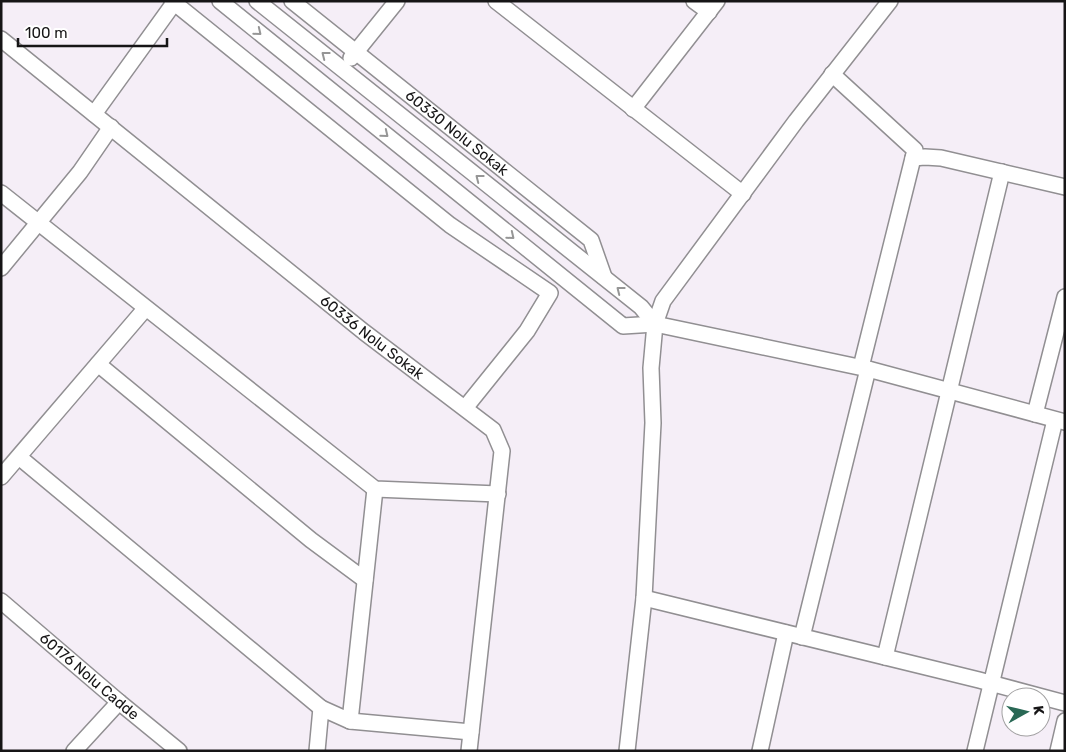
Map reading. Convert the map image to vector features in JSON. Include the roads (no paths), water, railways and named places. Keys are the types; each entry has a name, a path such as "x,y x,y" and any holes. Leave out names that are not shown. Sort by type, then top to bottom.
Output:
{"street":[{"path":"220,1 623,326 655,324 864,368 1060,421 975,751"},
{"path":"256,1 641,306 655,324"},
{"name":"60330 Nolu Sokak","path":"292,1 591,240 604,277"},
{"path":"340,68 357,52 397,1"},
{"path":"496,1 743,194"},
{"path":"633,109 713,7 694,1"},
{"path":"627,751 644,598 653,423 652,368 655,324 663,301 796,121 890,1"},
{"path":"94,114 173,2 450,225 550,293 527,331 465,408"},
{"name":"60336 Nolu Sokak","path":"1,39 364,332 494,430 502,451 469,751"},
{"path":"802,637 915,150 832,74"},
{"path":"1,268 80,172 111,128"},
{"path":"913,158 941,158 1065,187"},
{"path":"885,657 1002,172"},
{"path":"1,193 145,309 375,489 498,494"},
{"path":"1035,414 1065,298"},
{"path":"1,477 145,309"},
{"path":"98,364 311,540 365,580"},
{"path":"19,456 321,708 350,721 471,732"},
{"path":"350,721 375,489"},
{"path":"644,598 992,683 1065,703"},
{"name":"60176 Nolu Cadde","path":"1,601 179,751"},
{"path":"760,751 786,633"},
{"path":"74,751 119,702"},
{"path":"317,751 321,708"},
{"path":"1058,751 1065,721"}]}
